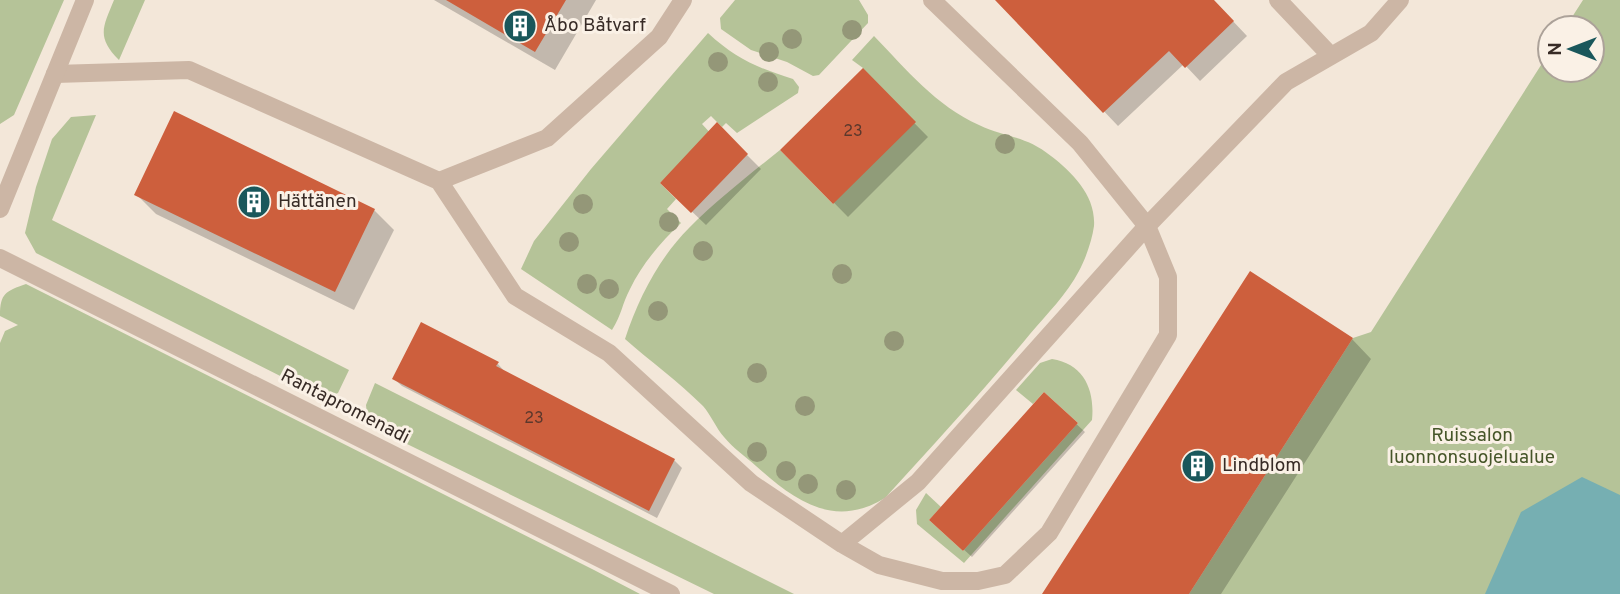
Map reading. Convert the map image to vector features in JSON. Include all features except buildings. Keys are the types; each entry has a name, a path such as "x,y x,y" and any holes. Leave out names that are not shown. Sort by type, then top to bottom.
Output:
{"street":[{"path":"0,209 85,0"},
{"path":"439,181 547,138 659,37 683,0"},
{"path":"55,74 189,71 439,181 515,296 609,353 751,483 842,544 879,565 942,581 978,581 1005,575 1049,533 1168,335 1168,277 1147,226 1080,143 932,0"},
{"path":"1278,0 1331,56"},
{"path":"842,544 918,482 1147,226 1286,82 1371,33 1400,0"},
{"name":"Rantapromenadi","path":"0,258 671,594"}],"green space":[{"path":"0,0 64,0 14,115 0,124"},
{"path":"114,0 145,0 119,60 104,38 105,25"},
{"path":"735,0 859,0 868,15 868,23 819,75 813,76 787,62 751,50 721,29 720,18"},
{"name":"Ruissalon luonnonsuojelualue","path":"1583,0 1620,0 1620,594 1189,594 1353,338 1371,332 1536,73 1536,84 1606,84 1606,14 1574,14"},
{"path":"708,33 748,62 793,79 799,87 798,93 737,133 726,123 722,127 711,116 702,124 713,136 660,183 676,199 667,209 681,223 640,271 612,330 521,269 534,241 591,169"},
{"path":"874,36 922,86 949,108 979,125 1033,144 1059,163 1082,186 1087,195 1094,215 1094,226 1082,266 1063,296 885,498 866,507 832,511 801,500 771,479 735,449 694,397 625,339 636,309 668,252 689,228 780,150 833,204 863,68 852,60"},
{"path":"96,115 52,220 349,370 338,393 328,397 314,393 36,253 25,233 36,187 52,139 71,117"},
{"path":"26,284 640,594 0,594 0,343 5,331 18,325 0,316 0,308 6,294"},
{"path":"1052,359 1072,366 1085,380 1092,399 1092,420 964,563 917,524 916,510 926,493 941,507 929,520 963,551 1078,423 1044,392 1033,404 1016,390 1040,363"},
{"path":"375,383 794,594 714,594 368,425 366,405"}],"water":[{"path":"1582,477 1620,495 1620,594 1485,594 1521,512"}],"place":[{"name":"Åbo Båtvarf","path":"520,26"},
{"name":"Hättänen","path":"254,202"},
{"name":"Lindblom","path":"1198,466"}]}
